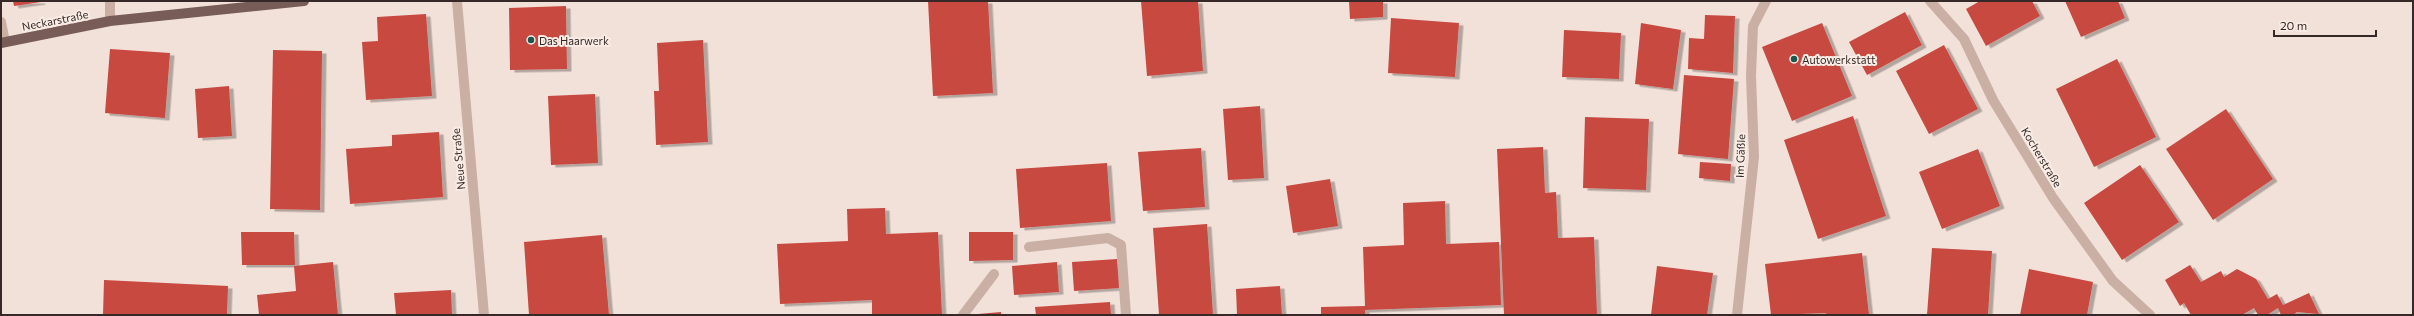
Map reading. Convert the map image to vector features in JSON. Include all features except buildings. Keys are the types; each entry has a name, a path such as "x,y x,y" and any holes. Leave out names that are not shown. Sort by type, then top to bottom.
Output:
{"main road":[{"name":"Neckarstraße","path":"3,43 110,22 304,1"}],"street":[{"path":"110,1 110,22"},
{"name":"Neue Straße","path":"457,1 484,315"},
{"name":"Im Gäßle","path":"1737,315 1754,157 1751,76 1753,26 1766,1"},
{"name":"Kocherstraße","path":"1930,1 1964,39 1994,100 2053,198 2113,281 2150,315"},
{"path":"1,22 3,43"},
{"path":"1029,247 1108,238 1121,245 1126,315"},
{"path":"963,315 994,274"}],"place":[{"name":"Das Haarwerk","path":"531,40"},
{"name":"Autowerkstatt","path":"1794,59"}]}
